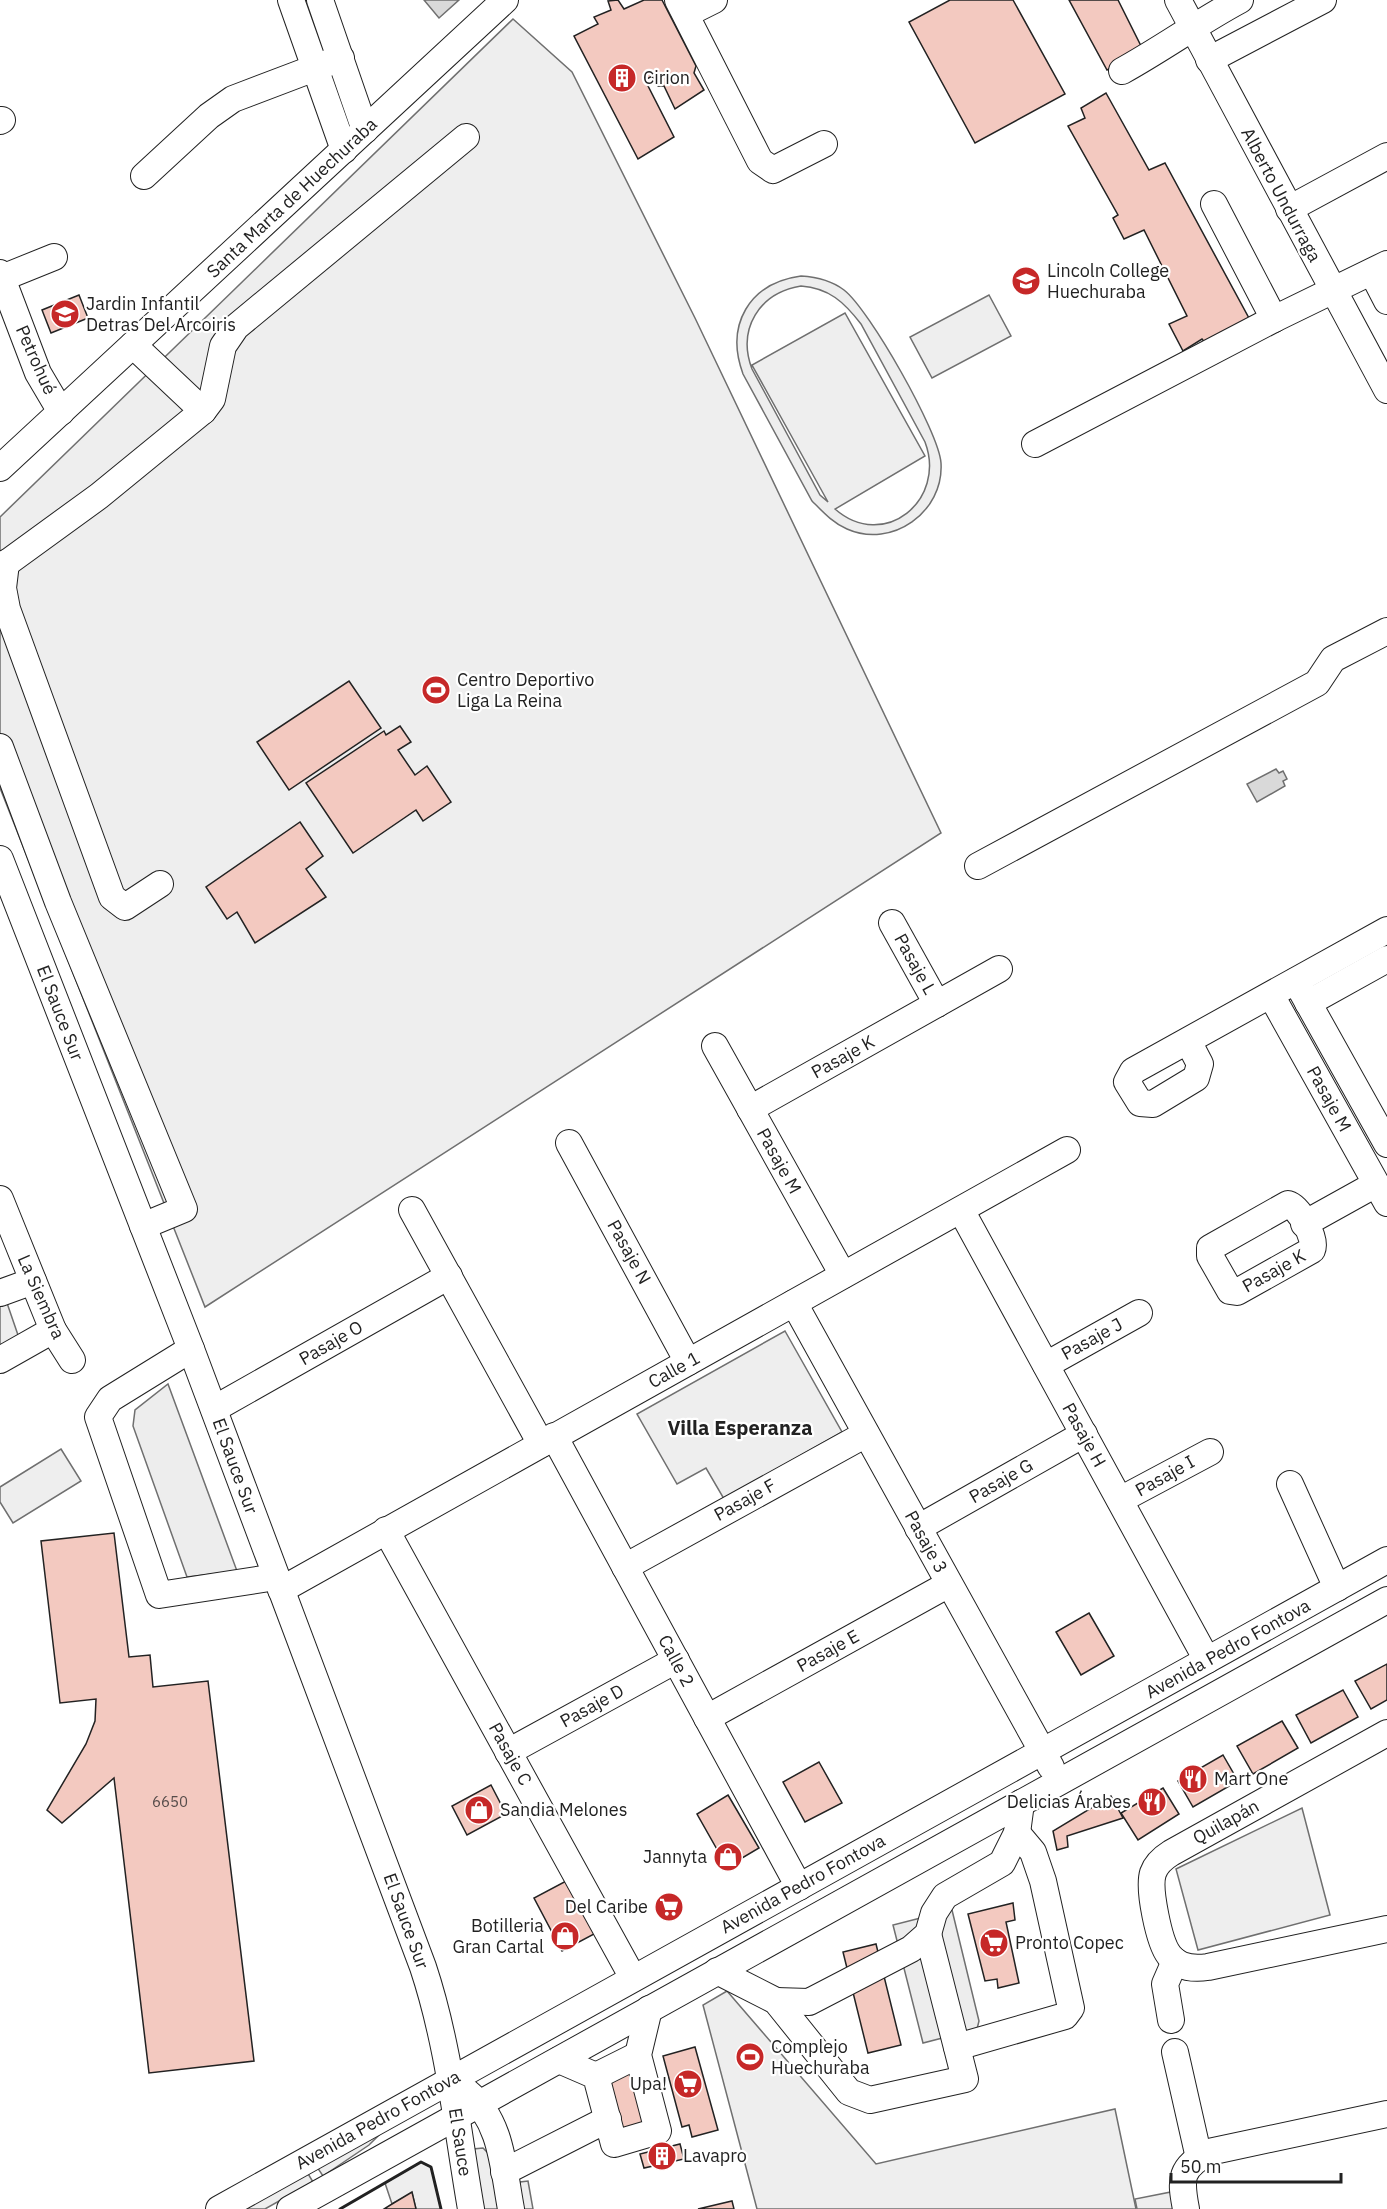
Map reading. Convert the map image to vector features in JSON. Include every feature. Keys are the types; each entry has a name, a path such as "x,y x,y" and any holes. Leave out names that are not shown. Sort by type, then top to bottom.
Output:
{"street":[{"path":"291,0 344,150"},
{"path":"320,0 365,130"},
{"name":"Santa Marta de Huechuraba","path":"0,468 505,0"},
{"path":"714,0 682,7 760,161 773,170 824,144"},
{"name":"Alberto Undurraga","path":"1178,0 1387,390"},
{"path":"1122,71 1160,50 1192,26 1240,0"},
{"path":"1209,60 1323,0"},
{"path":"144,176 227,103 245,93 341,58"},
{"path":"160,884 125,907 112,897 8,609 3,588 3,566 99,496 203,411 212,399 223,346 236,327 466,137"},
{"path":"1289,209 1387,156"},
{"path":"1214,204 1274,319"},
{"path":"1,276 54,257"},
{"path":"1035,444 1274,319 1379,268 1387,301"},
{"name":"Petrohué","path":"1,276 38,373 61,412"},
{"path":"133,345 203,411"},
{"path":"978,866 1317,683 1333,659 1387,631"},
{"path":"0,747 58,902 184,1209 143,1226"},
{"name":"El Sauce Sur","path":"0,858 191,1349 423,1967 436,2007 451,2080"},
{"name":"Pasaje L","path":"892,923 937,1004"},
{"path":"1302,992 1387,930"},
{"path":"1188,1041 1270,995 1302,992 1387,958"},
{"name":"Pasaje K","path":"750,1109 999,969"},
{"name":"Pasaje M","path":"1302,992 1386,1139"},
{"name":"Pasaje M","path":"1270,995 1382,1193"},
{"name":"Pasaje M","path":"715,1046 843,1275"},
{"path":"1358,1152 1386,1139"},
{"name":"Pasaje N","path":"569,1143 688,1362"},
{"name":"Calle 1","path":"279,1584 386,1530 1067,1150"},
{"name":"Pasaje K","path":"1304,1224 1382,1193"},
{"name":"La Siembra","path":"0,1199 53,1330 72,1360"},
{"path":"412,1210 548,1440"},
{"name":"Pasaje H","path":"961,1210 1207,1660"},
{"name":"Pasaje O","path":"214,1410 449,1276"},
{"path":"0,1293 33,1281"},
{"name":"Pasaje 3","path":"794,1303 1059,1782"},
{"name":"Pasaje J","path":"1046,1365 1139,1313"},
{"path":"0,1360 53,1330"},
{"path":"191,1349 110,1399 98,1417 159,1595 279,1584"},
{"name":"Pasaje F","path":"625,1567 866,1434"},
{"name":"Pasaje G","path":"918,1528 1083,1434"},
{"name":"Calle 2","path":"548,1440 625,1567 799,1887"},
{"name":"Pasaje I","path":"1120,1500 1210,1452"},
{"path":"1290,1484 1337,1588"},
{"name":"Pasaje C","path":"386,1530 633,1978"},
{"name":"Avenida Pedro Fontova","path":"219,2209 1387,1560"},
{"name":"Pasaje E","path":"707,1718 949,1584"},
{"name":"Avenida Pedro Fontova","path":"290,2209 1387,1600"},
{"name":"Pasaje D","path":"508,1752 676,1660"},
{"name":"Quilapán","path":"1175,1961 1166,1948 1151,1892 1153,1872 1163,1858 1387,1733"},
{"path":"717,1971 776,2001 849,2092 870,2100 965,2079 928,1934 934,1912 945,1896 1002,1863 1017,1833 1021,1803"},
{"path":"957,2047 1065,2016 1071,2008 1043,1881 1033,1852 1017,1833"},
{"path":"1171,2020 1165,1984 1168,1971 1175,1961 1190,1968 1208,1967 1387,1929"},
{"path":"776,2001 809,2002 911,1949 928,1934"},
{"path":"596,2076 614,2144 658,2132 638,2055 650,2009"},
{"path":"1175,2052 1199,2158"},
{"path":"559,2060 596,2076 638,2055"},
{"name":"El Sauce","path":"451,2080 480,2103 495,2129 511,2209"},
{"name":"El Sauce","path":"451,2080 471,2209"},
{"path":"1186,2209 1182,2179 1189,2164 1199,2158 1221,2148 1387,2114"},
{"path":"504,2172 608,2119"}],"shaded area":[{"path":"424,0 459,0 439,18"},
{"name":"Centro Deportivo Liga La Reina","path":"513,19 572,72 695,318 941,833 205,1307 0,788 0,517"},
{"path":"801,276 812,277 829,281 844,290 885,345 929,426 941,463 940,481 934,497 924,511 912,522 897,530 881,534 864,534 847,529 824,513 812,501 743,374 738,356 737,339 740,323 755,297 767,287","holes":["801,286 811,287 835,298 861,324 925,442 929,463 927,483 919,500 907,513 891,522 873,525 854,521 835,509 925,456 845,313 752,365 828,502 820,495 752,369 747,340 755,315 774,296"]},
{"path":"989,295 1011,336 932,378 910,337"},
{"path":"1276,769 1279,773 1283,771 1287,779 1283,781 1285,786 1257,802 1247,784"},
{"path":"7,1303 19,1338 0,1349 0,1306"},
{"path":"785,1331 842,1432 724,1499 706,1468 677,1484 637,1414"},
{"path":"168,1384 237,1571 187,1577 133,1426 135,1410"},
{"path":"61,1449 81,1481 13,1523 0,1502 0,1487"},
{"path":"1302,1808 1330,1915 1198,1950 1176,1869"},
{"path":"952,1910 979,2021 977,2029 923,2043 893,1925"},
{"name":"Complejo Huechuraba","path":"727,1991 876,2164 1115,2109 1136,2209 757,2209 703,2005"},
{"path":"379,2132 380,2134 369,2145 323,2176 317,2167"},
{"path":"483,2148 490,2155 501,2209 483,2209 473,2149"},
{"path":"421,2162 431,2167 441,2209 416,2209 412,2193 392,2204 385,2183"},
{"path":"307,2172 313,2182 265,2209 240,2209"},
{"path":"528,2181 533,2209 524,2209 521,2203 520,2182"},
{"path":"1176,2191 1179,2209 1137,2209 1135,2199"}],"building":[{"name":"Cirion","path":"618,0 624,9 644,0 662,0 696,66 694,73 704,90 675,109 664,86 658,86 652,76 645,80 674,137 638,159 574,36 598,24 594,17 611,10 608,1"},
{"path":"950,0 1013,0 1065,94 975,143 909,22"},
{"path":"1069,0 1118,0 1144,52 1107,70"},
{"path":"1106,93 1149,170 1165,163 1250,320 1207,345 1202,339 1183,351 1169,324 1187,316 1144,230 1124,239 1113,218 1118,215 1068,126 1085,118 1081,108"},
{"name":"Jardin Infantil Detras Del Arcoiris","path":"79,295 88,318 51,333 42,310"},
{"path":"349,681 381,728 289,790 257,742"},
{"path":"400,726 411,742 398,750 415,775 427,766 451,802 423,821 416,810 353,853 306,783 384,731 386,735"},
{"path":"300,822 323,856 306,869 326,897 255,943 237,912 227,919 206,887"},
{"path":"114,1533 129,1657 150,1655 153,1687 208,1681 254,2061 149,2073 114,1778 62,1823 47,1810 86,1744 95,1721 96,1699 60,1703 41,1541"},
{"path":"1089,1613 1114,1656 1081,1675 1056,1632"},
{"path":"1387,1664 1387,1700 1371,1709 1355,1681"},
{"path":"1343,1690 1358,1717 1311,1743 1296,1715"},
{"path":"1282,1721 1298,1748 1253,1774 1237,1746"},
{"path":"1223,1755 1238,1781 1193,1807 1178,1781"},
{"path":"819,1762 842,1803 805,1822 783,1782"},
{"name":"Sandia Melones","path":"491,1785 506,1814 467,1835 452,1806"},
{"path":"1163,1788 1179,1814 1138,1840 1121,1813"},
{"path":"728,1795 759,1848 727,1867 697,1814"},
{"path":"1111,1796 1123,1818 1067,1836 1068,1847 1057,1850 1053,1831"},
{"path":"568,1880 596,1933 562,1951 534,1898"},
{"path":"1013,1903 1015,1920 1006,1922 1019,1983 998,1988 997,1979 985,1981 968,1914"},
{"path":"876,1944 901,2045 868,2053 843,1952"},
{"path":"695,2047 718,2130 692,2137 689,2125 682,2127 663,2056"},
{"path":"636,2070 654,2134 627,2142 608,2078"},
{"name":"Lavapro","path":"680,2144 684,2159 644,2168 640,2154"},
{"path":"412,2192 416,2209 384,2209 392,2204"},
{"path":"732,2201 734,2209 698,2209"}],"wall":[{"path":"340,2209 421,2162 431,2167 441,2209"}],"place":[{"name":"Cirion","path":"622,78"},
{"name":"Lincoln College Huechuraba","path":"1026,281"},
{"name":"Jardin Infantil Detras Del Arcoiris","path":"65,314"},
{"name":"Centro Deportivo Liga La Reina","path":"436,690"},
{"name":"Mart One","path":"1193,1779"},
{"name":"Delicias Árabes","path":"1152,1802"},
{"name":"Sandia Melones","path":"479,1810"},
{"name":"Jannyta","path":"728,1857"},
{"name":"Del Caribe","path":"669,1907"},
{"name":"Botilleria Gran Cartal","path":"565,1936"},
{"name":"Pronto Copec","path":"994,1943"},
{"name":"Complejo Huechuraba","path":"750,2057"},
{"name":"Upa!","path":"688,2084"},
{"name":"Lavapro","path":"662,2156"}],"district":[{"name":"Villa Esperanza","path":"740,1428"}]}
